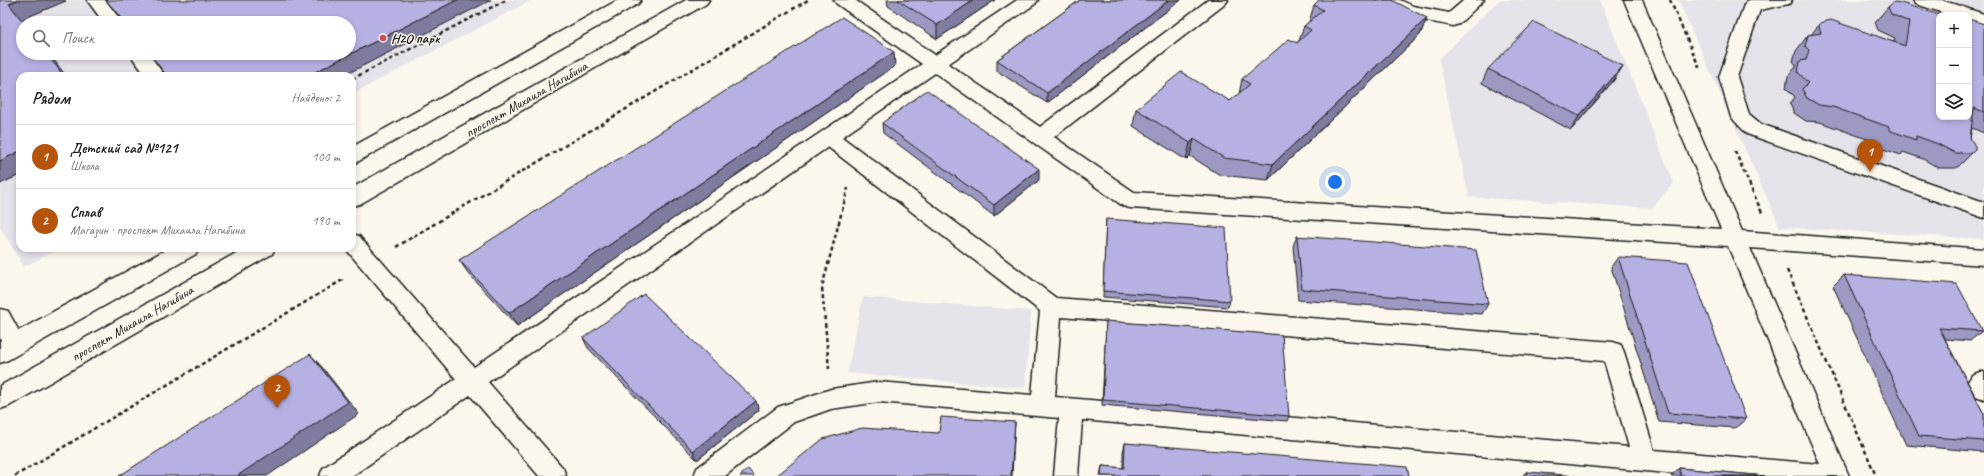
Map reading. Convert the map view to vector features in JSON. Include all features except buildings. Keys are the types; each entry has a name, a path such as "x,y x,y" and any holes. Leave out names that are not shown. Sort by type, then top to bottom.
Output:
{"main road":[{"path":"356,154 632,0"},
{"name":"проспект Михаила Нагибина","path":"356,196 700,0"},
{"path":"8,349 181,252"},
{"name":"проспект Михаила Нагибина","path":"0,398 257,252"}],"lane":[{"path":"96,0 109,16"},
{"path":"843,0 1130,200 1735,238 1984,257"},
{"path":"332,476 1029,0"},
{"path":"1040,137 1219,0"},
{"path":"1385,0 1408,11 1454,20 1475,0"},
{"path":"1633,0 1837,476"},
{"path":"1783,0 1754,5 1743,34 1728,77 1741,118 1754,129 1984,210"},
{"path":"1922,0 1984,20"},
{"path":"143,60 153,72"},
{"path":"828,137 1051,307 1613,352 1645,460"},
{"path":"356,247 554,476"},
{"path":"1043,407 1051,307"},
{"path":"0,318 8,349"},
{"path":"1984,382 1980,382 1984,389"},
{"path":"706,476 786,414 831,399 878,392 1826,476"},
{"path":"1066,476 1071,410"}],"path":[{"path":"356,77 506,0"},
{"path":"15,476 808,0"},
{"path":"831,399 822,287 856,158"}],"shaded area":[{"path":"0,0 532,0 356,92 356,72 16,72 16,252 53,252 24,267 0,227"},
{"path":"1499,0 1600,0 1674,183 1652,208 1469,197 1439,59"},
{"path":"1678,0 1984,0 1984,239 1780,227"},
{"path":"863,297 1031,311 1025,388 847,373"}],"place":[{"name":"H2O парк","path":"383,38"},
{"name":"Детский сад №121","path":"1870,172"},
{"name":"Сплав","path":"277,408"}]}
